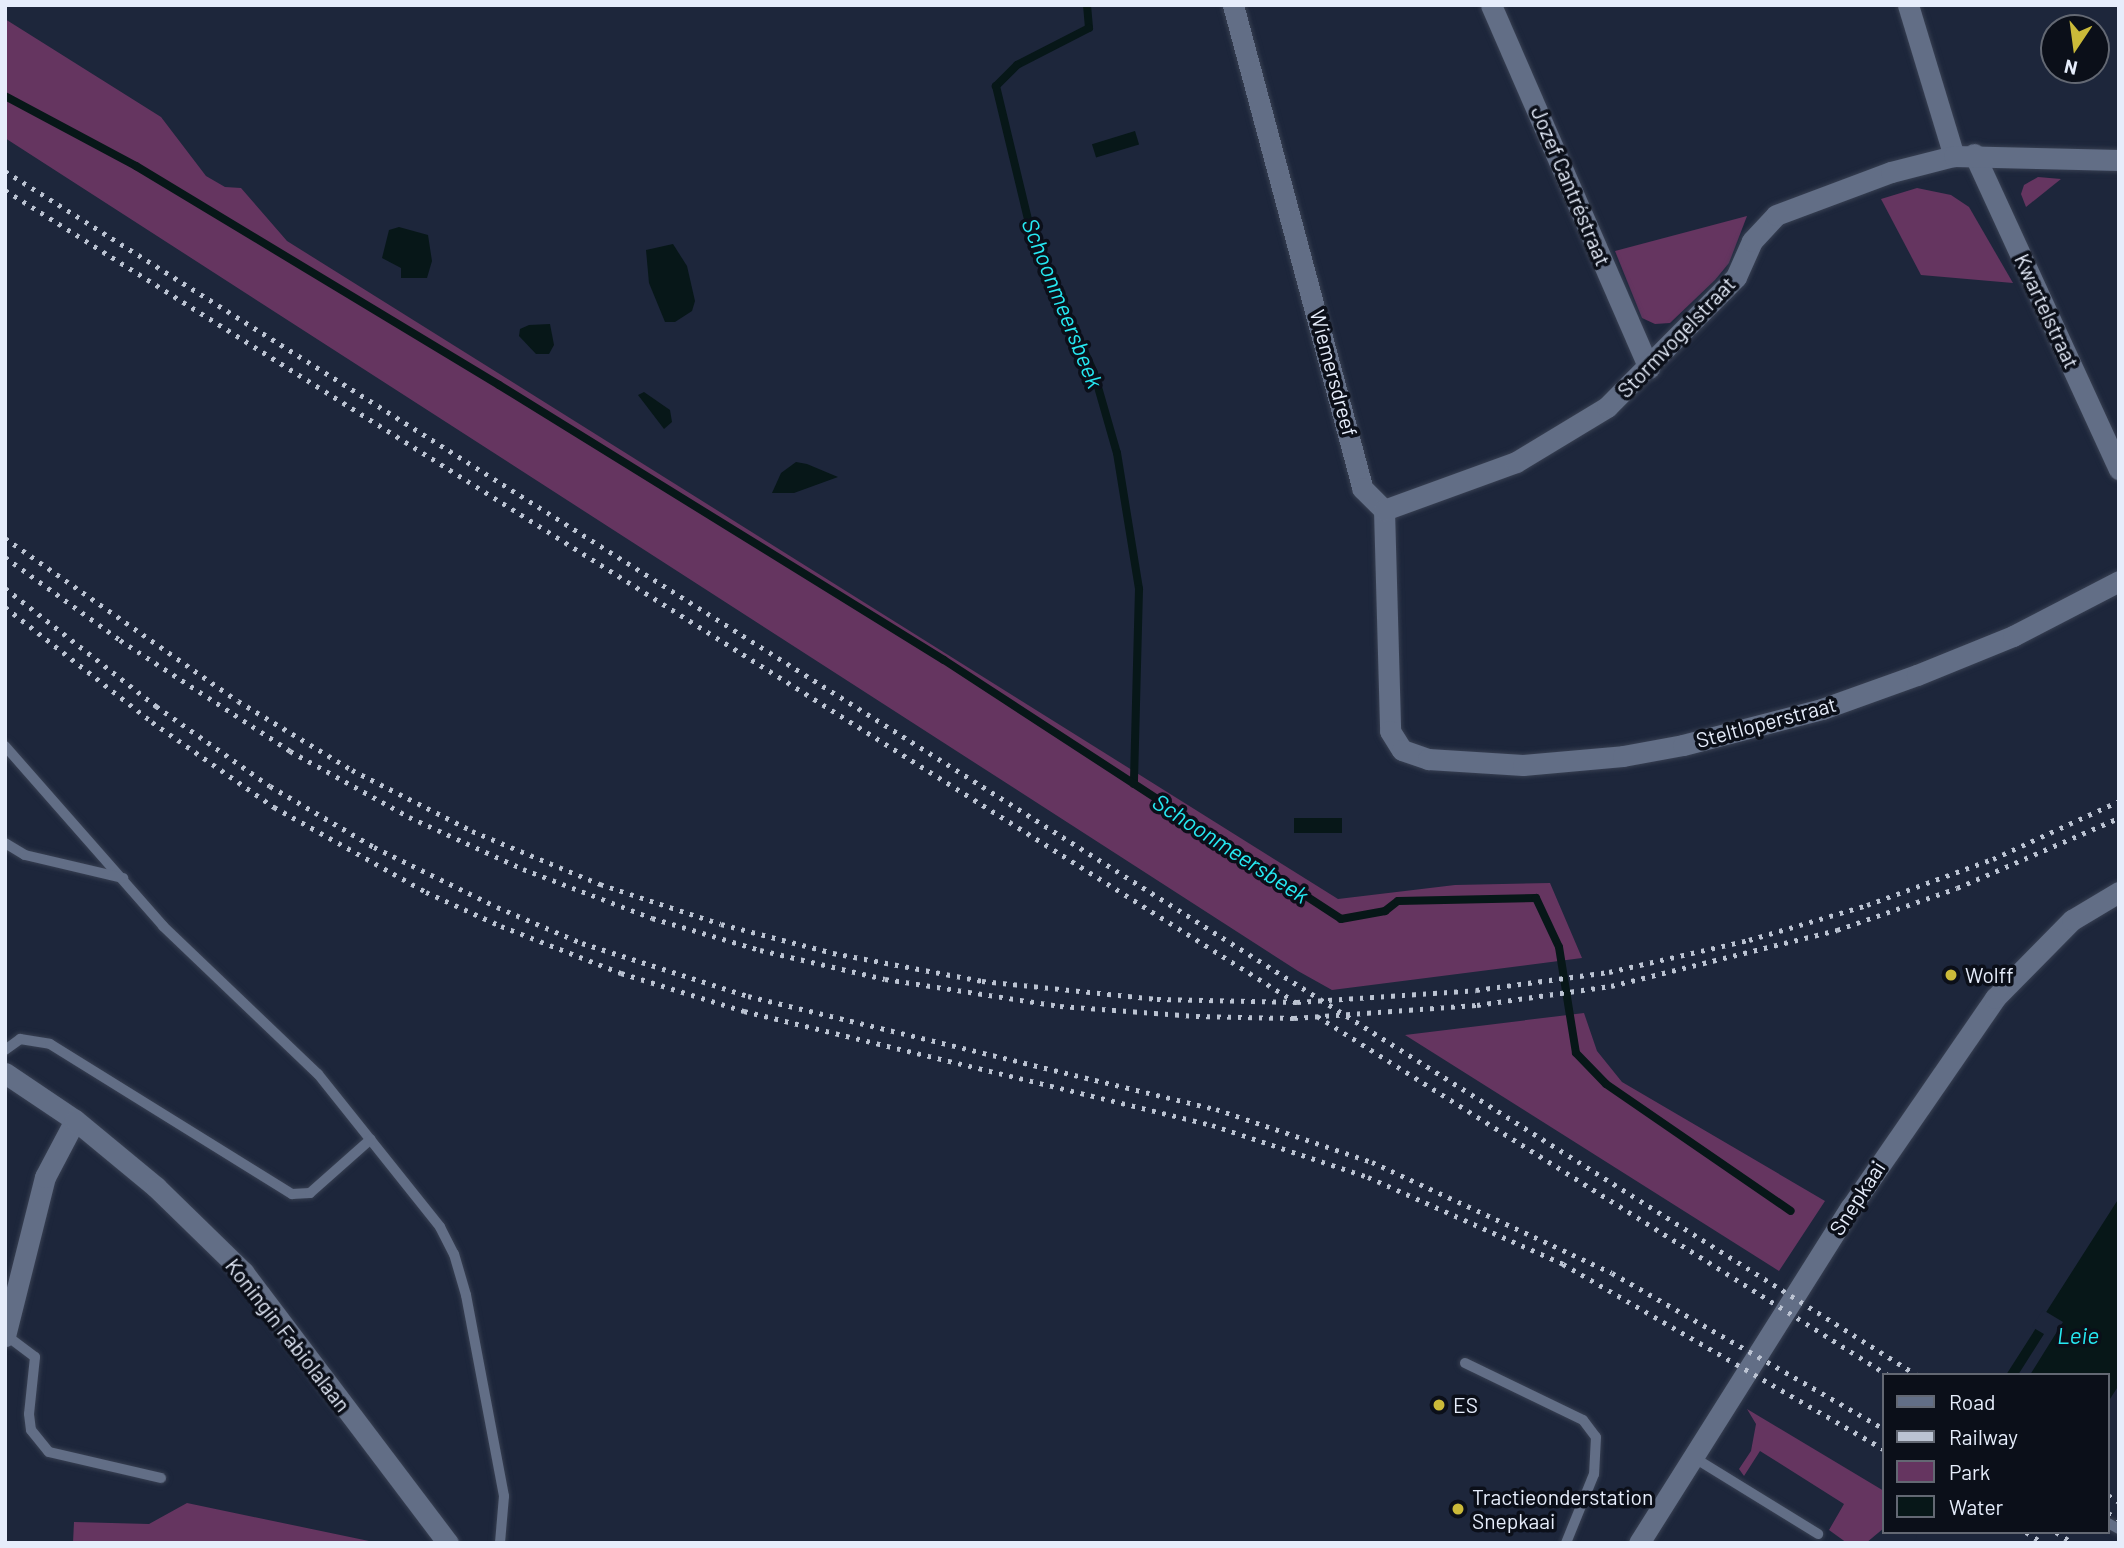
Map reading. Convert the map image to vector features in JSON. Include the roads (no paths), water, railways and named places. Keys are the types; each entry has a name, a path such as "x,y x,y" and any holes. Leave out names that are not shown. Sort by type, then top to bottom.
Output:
{"street":[{"name":"Wiemersdreef","path":"1233,5 1362,488 1384,510"},
{"name":"Jozef Cantréstraat","path":"1492,5 1649,368"},
{"name":"Kwartelstraat","path":"1908,5 1964,155 2119,468"},
{"name":"Stormvogelstraat","path":"1384,510 1516,462 1563,438 1607,407 1649,368 1736,277 1756,234 1776,215 1891,172 1964,155 2119,160"},
{"name":"Steltloperstraat","path":"1384,510 1390,731 1394,742 1402,750 1428,759 1523,765 1623,756 1683,745 1822,709 1917,675 2013,636 2119,582"},
{"name":"Snepkaai","path":"1639,1543 1851,1207 1995,998 2072,920 2119,892"},
{"name":"Koningin Fabiolalaan","path":"5,1073 75,1120 156,1187 243,1272 448,1543"},
{"path":"6,1336 45,1177 75,1120"}],"lane":[{"path":"5,746 202,965 318,1074 432,1217 454,1254 504,1496 500,1543"},
{"path":"5,843 25,855 123,878"},
{"path":"5,1050 20,1039 50,1044 292,1195 310,1193 371,1139"},
{"path":"6,1336 34,1357 29,1414 31,1430 50,1452 161,1478"},
{"path":"1465,1363 1583,1420 1595,1437 1594,1474 1566,1543"},
{"path":"1693,1457 1818,1534"}],"water":[{"path":"1135,131 1139,144 1096,158 1092,144"},
{"path":"399,227 428,235 432,261 427,278 401,278 401,268 382,258 389,230"},
{"path":"673,244 687,266 695,301 692,311 675,322 665,322 649,283 646,250"},
{"path":"550,324 554,345 549,354 536,354 519,336 520,329 529,325"},
{"path":"644,392 670,410 672,422 664,429 638,395"},
{"path":"796,462 838,477 794,493 772,493 781,473"},
{"path":"1294,818 1342,818 1342,833 1294,833"},
{"name":"Leie","path":"2119,1198 2119,1385 2110,1399 2110,1373 2007,1373"}],"waterway":[{"name":"Schoonmeersbeek","path":"1087,5 1089,28 1017,65 996,86 1031,232 1094,373 1117,453 1139,589 1134,784"},
{"path":"5,96 136,166 499,385 944,660 1341,919 1385,911 1398,901 1536,898 1559,947 1576,1053 1606,1084 1791,1211"}],"railway":[{"path":"5,171 1914,1373"},
{"path":"5,190 1294,1001"},
{"path":"5,538 238,701 352,770 472,831 600,884 721,924 833,953 982,981 1157,999 1297,1002 1476,990 1609,972 1749,940 1867,905 1993,859 2119,801"},
{"path":"5,557 120,640 290,751 409,817 523,869 652,918 760,950 885,979 1060,1006 1196,1016 1294,1018 1477,1005 1611,986 1837,930 1957,888 2119,818"},
{"path":"5,588 156,706 270,786 374,847 497,907 582,943 748,996 1216,1109 1372,1162 1612,1273 1882,1428"},
{"path":"5,607 152,722 274,807 426,892 501,926 621,973 744,1011 1212,1125 1368,1177 1563,1264 1882,1448"},
{"path":"1317,1016 1885,1373"},
{"path":"2110,1496 2119,1502"},
{"path":"2110,1514 2119,1519"},
{"path":"2029,1534 2043,1543"},
{"path":"2059,1534 2073,1543"}],"place":[{"name":"Wolff","path":"1951,975"},
{"name":"ES","path":"1439,1405"},
{"name":"Tractieonderstation Snepkaai","path":"1458,1509"}]}
